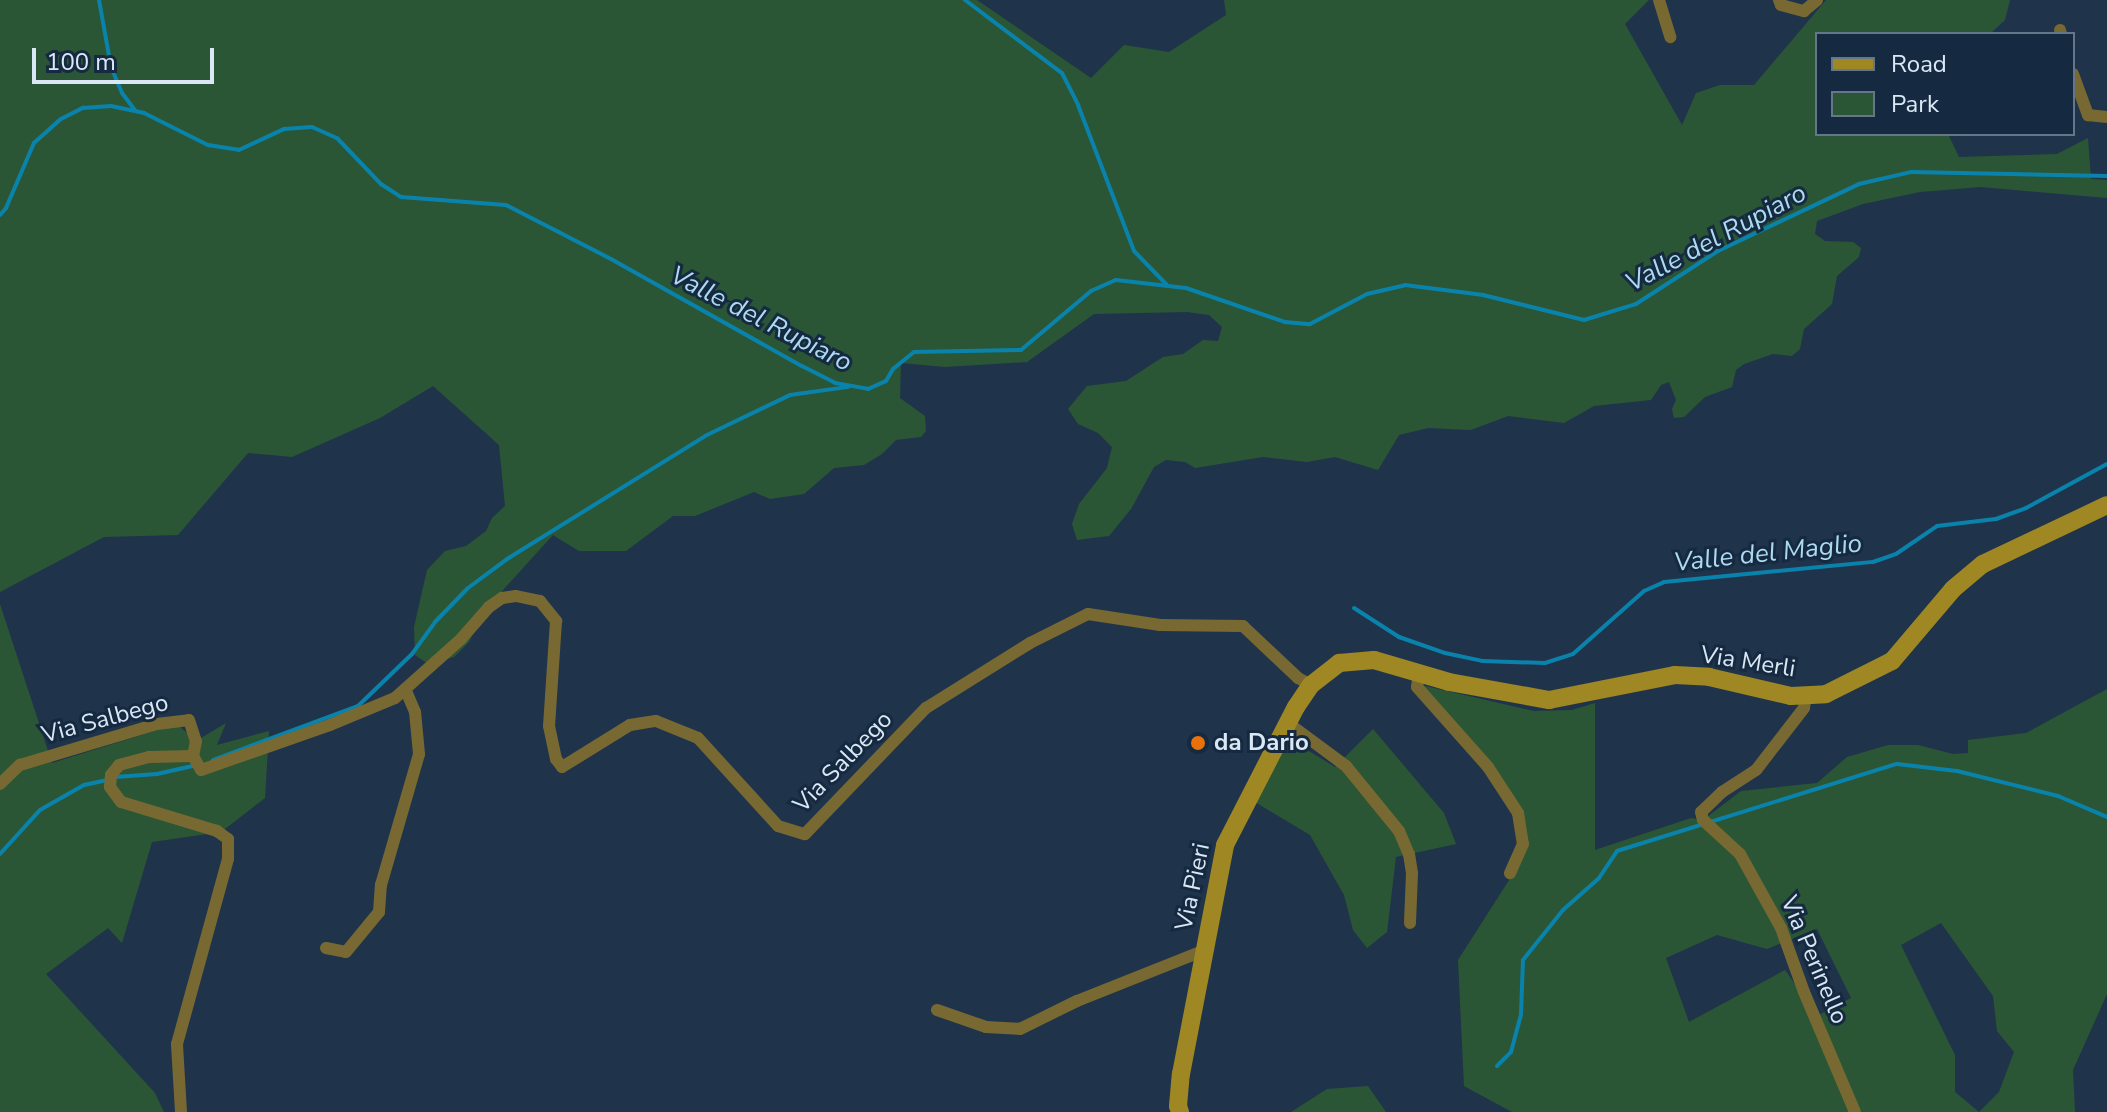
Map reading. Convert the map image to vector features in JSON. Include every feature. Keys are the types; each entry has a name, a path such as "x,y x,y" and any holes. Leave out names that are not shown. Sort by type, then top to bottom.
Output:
{"street":[{"path":"1659,0 1670,37"},
{"path":"1779,0 1781,5 1804,11 1817,0"},
{"path":"2075,80 2088,115 2107,117"},
{"name":"Via Merli","path":"1449,682 1549,700 1675,675 1709,677 1791,696 1826,694 1892,661 1953,589 1983,564 2107,505"},
{"name":"Via Salbego","path":"0,784 20,765 157,724 189,720 196,741 193,756 201,770 330,725 395,698 502,598 532,597 540,601 556,621 549,726 556,759 562,767 630,725 656,721 698,738 778,826 805,834 926,708 1030,643 1088,614 1160,625 1243,626 1298,678 1311,685"},
{"name":"Via Pieri","path":"1180,1112 1181,1074 1225,845 1311,685 1339,663 1374,660 1449,682"},
{"path":"1419,673 1417,687 1488,767 1518,813 1523,844 1510,873"},
{"path":"326,948 346,952 379,912 381,885 419,754 415,712 405,689"},
{"name":"Via Perinello","path":"1806,695 1804,708 1756,770 1706,804 1701,812 1707,824 1740,854 1781,928 1804,992 1855,1112"},
{"path":"1288,723 1346,766 1399,831 1409,854 1412,873 1410,923"},
{"path":"181,1112 177,1044 228,859 228,839 217,831 121,802 110,781 119,765 149,757 193,756"},
{"path":"937,1010 986,1027 1020,1029 1077,1001 1205,950"}],"green space":[{"path":"0,0 977,0 1091,78 1124,45 1169,52 1226,15 1224,0 1649,0 1625,24 1682,125 1696,93 1720,85 1754,85 1826,0 2010,0 2005,20 1992,32 1815,32 1815,136 1949,136 1959,157 2057,154 2088,138 2091,179 2107,180 2107,198 1981,187 1920,192 1863,204 1817,221 1815,234 1825,241 1853,242 1861,248 1859,257 1837,276 1832,304 1804,329 1800,349 1792,356 1773,354 1744,364 1736,370 1732,387 1705,397 1684,417 1674,418 1672,409 1676,400 1669,382 1661,385 1651,400 1594,406 1564,423 1508,416 1471,430 1428,428 1399,435 1378,470 1335,457 1307,462 1263,457 1195,468 1185,462 1166,460 1154,467 1131,509 1109,536 1077,540 1072,524 1079,504 1107,468 1112,447 1098,433 1078,424 1068,409 1087,386 1126,381 1163,357 1183,354 1203,340 1218,341 1222,327 1209,315 1187,312 1094,314 1027,362 945,367 901,363 900,398 925,416 926,431 921,437 896,440 882,454 864,465 834,468 804,494 770,499 754,492 695,516 673,516 626,551 579,551 553,535 484,611 469,642 454,657 428,664 415,655 414,627 427,570 445,551 466,546 486,531 492,518 505,506 499,445 433,386 380,418 292,457 248,453 178,535 104,537 0,592"},
{"path":"0,604 52,763 177,724 196,741 226,723 217,745 269,731 265,798 221,832 152,842 122,943 108,928 46,974 155,1093 164,1112 0,1112"},
{"path":"1421,685 1534,711 1572,710 1595,703 1595,850 1691,818 1703,820 1741,791 1817,783 1847,757 1888,745 1918,745 1953,754 1968,753 1968,740 2026,733 2107,689 2107,994 2073,1070 2075,1112 1979,1112 1512,1112 1464,1086 1458,960 1520,863 1518,808","holes":["1941,923 1993,996 1997,1031 2014,1052 1999,1092 1979,1112 1955,1092 1955,1055 1901,945","1817,929 1851,998 1817,1016 1785,970 1689,1022 1666,958 1717,935 1767,949"]},
{"path":"1373,729 1444,813 1456,844 1396,857 1387,932 1367,948 1353,930 1344,895 1310,835 1255,802 1289,739 1335,767"},
{"path":"1368,1086 1386,1112 1291,1112 1327,1089"}],"waterway":[{"path":"99,0 111,67 122,93 135,110"},
{"path":"965,0 1062,73 1078,105 1134,251 1167,285"},
{"name":"Valle del Rupiaro","path":"0,215 6,208 34,143 61,119 83,108 111,106 144,113 208,145 239,150 284,129 312,127 337,138 381,184 401,197 506,205 611,259 835,383 868,389 886,381 893,369 914,352 1021,350 1091,291 1116,280 1186,288 1285,322 1310,324 1367,294 1405,285 1483,295 1584,320 1636,304 1718,251 1859,184 1911,172 2107,176"},
{"path":"213,760 358,706 412,654 435,622 468,588 507,559 707,435 790,395 848,387"},
{"name":"Valle del Maglio","path":"1354,608 1399,637 1445,653 1482,661 1545,663 1573,654 1644,591 1664,582 1873,562 1896,554 1937,526 1996,519 2026,508 2107,464"},
{"path":"1497,1066 1511,1052 1521,1014 1523,960 1563,910 1599,878 1617,851 1897,764 1957,771 2058,796 2107,817"},
{"path":"115,777 157,774 197,765"},
{"path":"0,854 40,810 84,785 107,780"}],"place":[{"name":"da Dario","path":"1198,743"}]}
